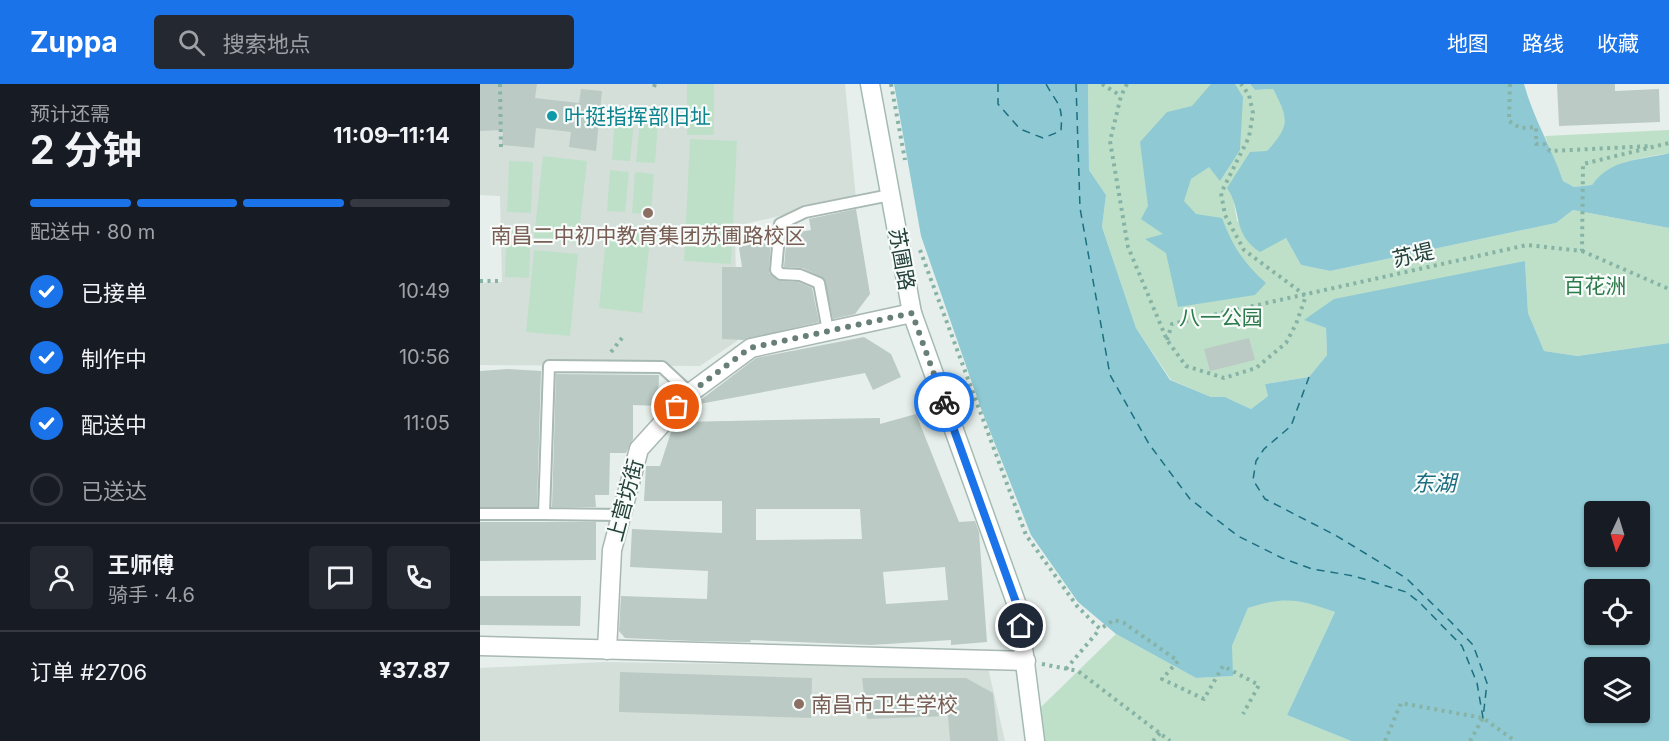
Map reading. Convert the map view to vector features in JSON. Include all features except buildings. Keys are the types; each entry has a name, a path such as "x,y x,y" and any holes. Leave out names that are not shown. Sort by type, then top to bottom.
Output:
{"street":[{"name":"苏圃路","path":"870,84 912,313 1018,608 1035,741"},
{"name":"上营坊街","path":"607,650 612,550 639,449 690,393 750,348 912,313"},
{"path":"480,646 1026,661"}],"lane":[{"path":"828,331 819,283 800,274 781,273 776,270 776,247 780,224 805,212 890,195"},
{"path":"544,514 549,366 662,367 690,393"},
{"path":"480,514 621,515"}],"path":[{"path":"500,84 501,149"},
{"path":"891,84 906,166"},
{"path":"1102,84 1121,96"},
{"path":"1127,84 1121,96 1110,141 1128,247 1167,340 1186,366 1224,378 1256,369 1286,343 1306,296 1244,250 1226,215 1221,193 1249,137 1253,113 1249,95 1241,84"},
{"path":"1510,84 1509,121 1520,128 1536,127 1536,144 1544,144 1550,151 1666,144"},
{"path":"1666,144 1583,165 1582,251 1669,289"},
{"name":"苏堤","path":"1167,340 1172,324 1306,296 1527,244 1582,251"},
{"path":"920,249 1026,535 1077,606 1100,629"},
{"path":"480,281 498,281"},
{"path":"1065,669 1100,629 1114,620 1124,623 1178,661 1162,679 1204,699 1224,666 1259,685 1243,714"},
{"path":"1026,661 1078,671 1170,741"},
{"path":"1385,741 1401,703 1483,718 1515,741"},
{"path":"1470,741 1483,718"},
{"path":"1153,741 1161,732"}],"shaded area":[{"name":"南昌二中初中教育集团苏圃路校区","path":"480,84 845,84 856,199 735,226 737,341 700,366 480,365 480,283 502,282 500,196 480,195"},
{"name":"南昌市卫生学校","path":"605,662 988,668 1005,741 480,741 480,668"}],"green space":[{"path":"687,84 714,84 714,135 687,135"},
{"name":"八一公园","path":"1088,84 1250,84 1255,90 1273,89 1286,113 1283,133 1233,197 1237,221 1286,238 1301,265 1330,271 1556,223 1573,210 1669,228 1669,343 1576,356 1544,351 1528,313 1525,261 1305,320 1326,328 1327,355 1309,377 1265,384 1268,396 1251,409 1225,397 1211,397 1171,380 1136,328 1102,227 1106,195 1089,170"},
{"path":"615,119 634,121 630,161 612,160"},
{"path":"640,121 658,123 655,163 636,162"},
{"path":"1669,130 1669,153 1617,165 1599,177 1592,185 1574,187 1563,181 1545,136"},
{"path":"690,139 737,141 731,264 684,261"},
{"path":"543,156 587,161 578,243 534,238"},
{"path":"509,161 533,162 531,213 507,212"},
{"path":"610,170 629,172 625,212 607,211"},
{"path":"635,172 654,174 651,214 632,213"},
{"path":"507,226 531,227 529,278 505,277"},
{"path":"607,226 651,231 642,313 599,308"},
{"path":"534,250 578,254 570,336 526,332"},
{"path":"1275,599 1303,600 1335,612 1287,715 1351,741 1043,741 1039,709 1116,634 1196,678 1232,676 1232,646 1248,608"}],"water":[{"name":"东湖","path":"894,84 1088,84 1089,170 1106,195 1102,227 1136,328 1170,380 1211,397 1225,397 1251,409 1268,396 1265,384 1309,377 1327,355 1326,328 1304,320 1334,299 1525,261 1528,313 1544,351 1577,356 1669,343 1669,741 1351,741 1287,715 1335,612 1302,602 1272,602 1248,608 1232,646 1233,676 1196,678 1116,634 1078,602 1031,535 980,406 921,236"},
{"path":"1211,84 1235,84 1243,97 1240,150 1220,181 1209,167 1191,179 1184,201 1196,214 1222,218 1240,253 1251,269 1266,283 1255,295 1178,307 1166,253 1145,239 1163,234 1141,219 1148,206 1140,142 1167,112 1192,106"},
{"path":"1250,84 1524,84 1532,109 1563,181 1574,187 1592,185 1600,176 1617,165 1669,153 1669,228 1573,210 1556,223 1330,271 1301,265 1286,238 1260,252 1245,237 1227,188 1250,152 1267,151 1280,135 1285,122 1282,108 1273,89 1255,90"}],"ferry route":[{"path":"998,84 998,104 1020,129 1043,138 1061,131 1060,110 1046,84"},
{"path":"1076,84 1080,208 1110,375 1149,444 1190,499 1238,536 1282,558 1312,569 1354,576 1406,592 1419,602 1462,646 1477,683 1483,718 1487,683 1473,645 1450,621 1406,578 1335,535 1265,499 1253,480 1256,461 1264,449 1291,426 1309,377"}],"way so far":[{"path":"677,407 690,393 750,348 912,313 944,402"}],"place":[{"name":"叶挺指挥部旧址","path":"552,116"},
{"name":"南昌二中初中教育集团苏圃路校区","path":"648,213"},
{"name":"南昌市卫生学校","path":"799,704"}],"route":[{"path":"944,402 1018,608 1021,626"}],"park label":[{"name":"百花洲","path":"1595,285"}]}
